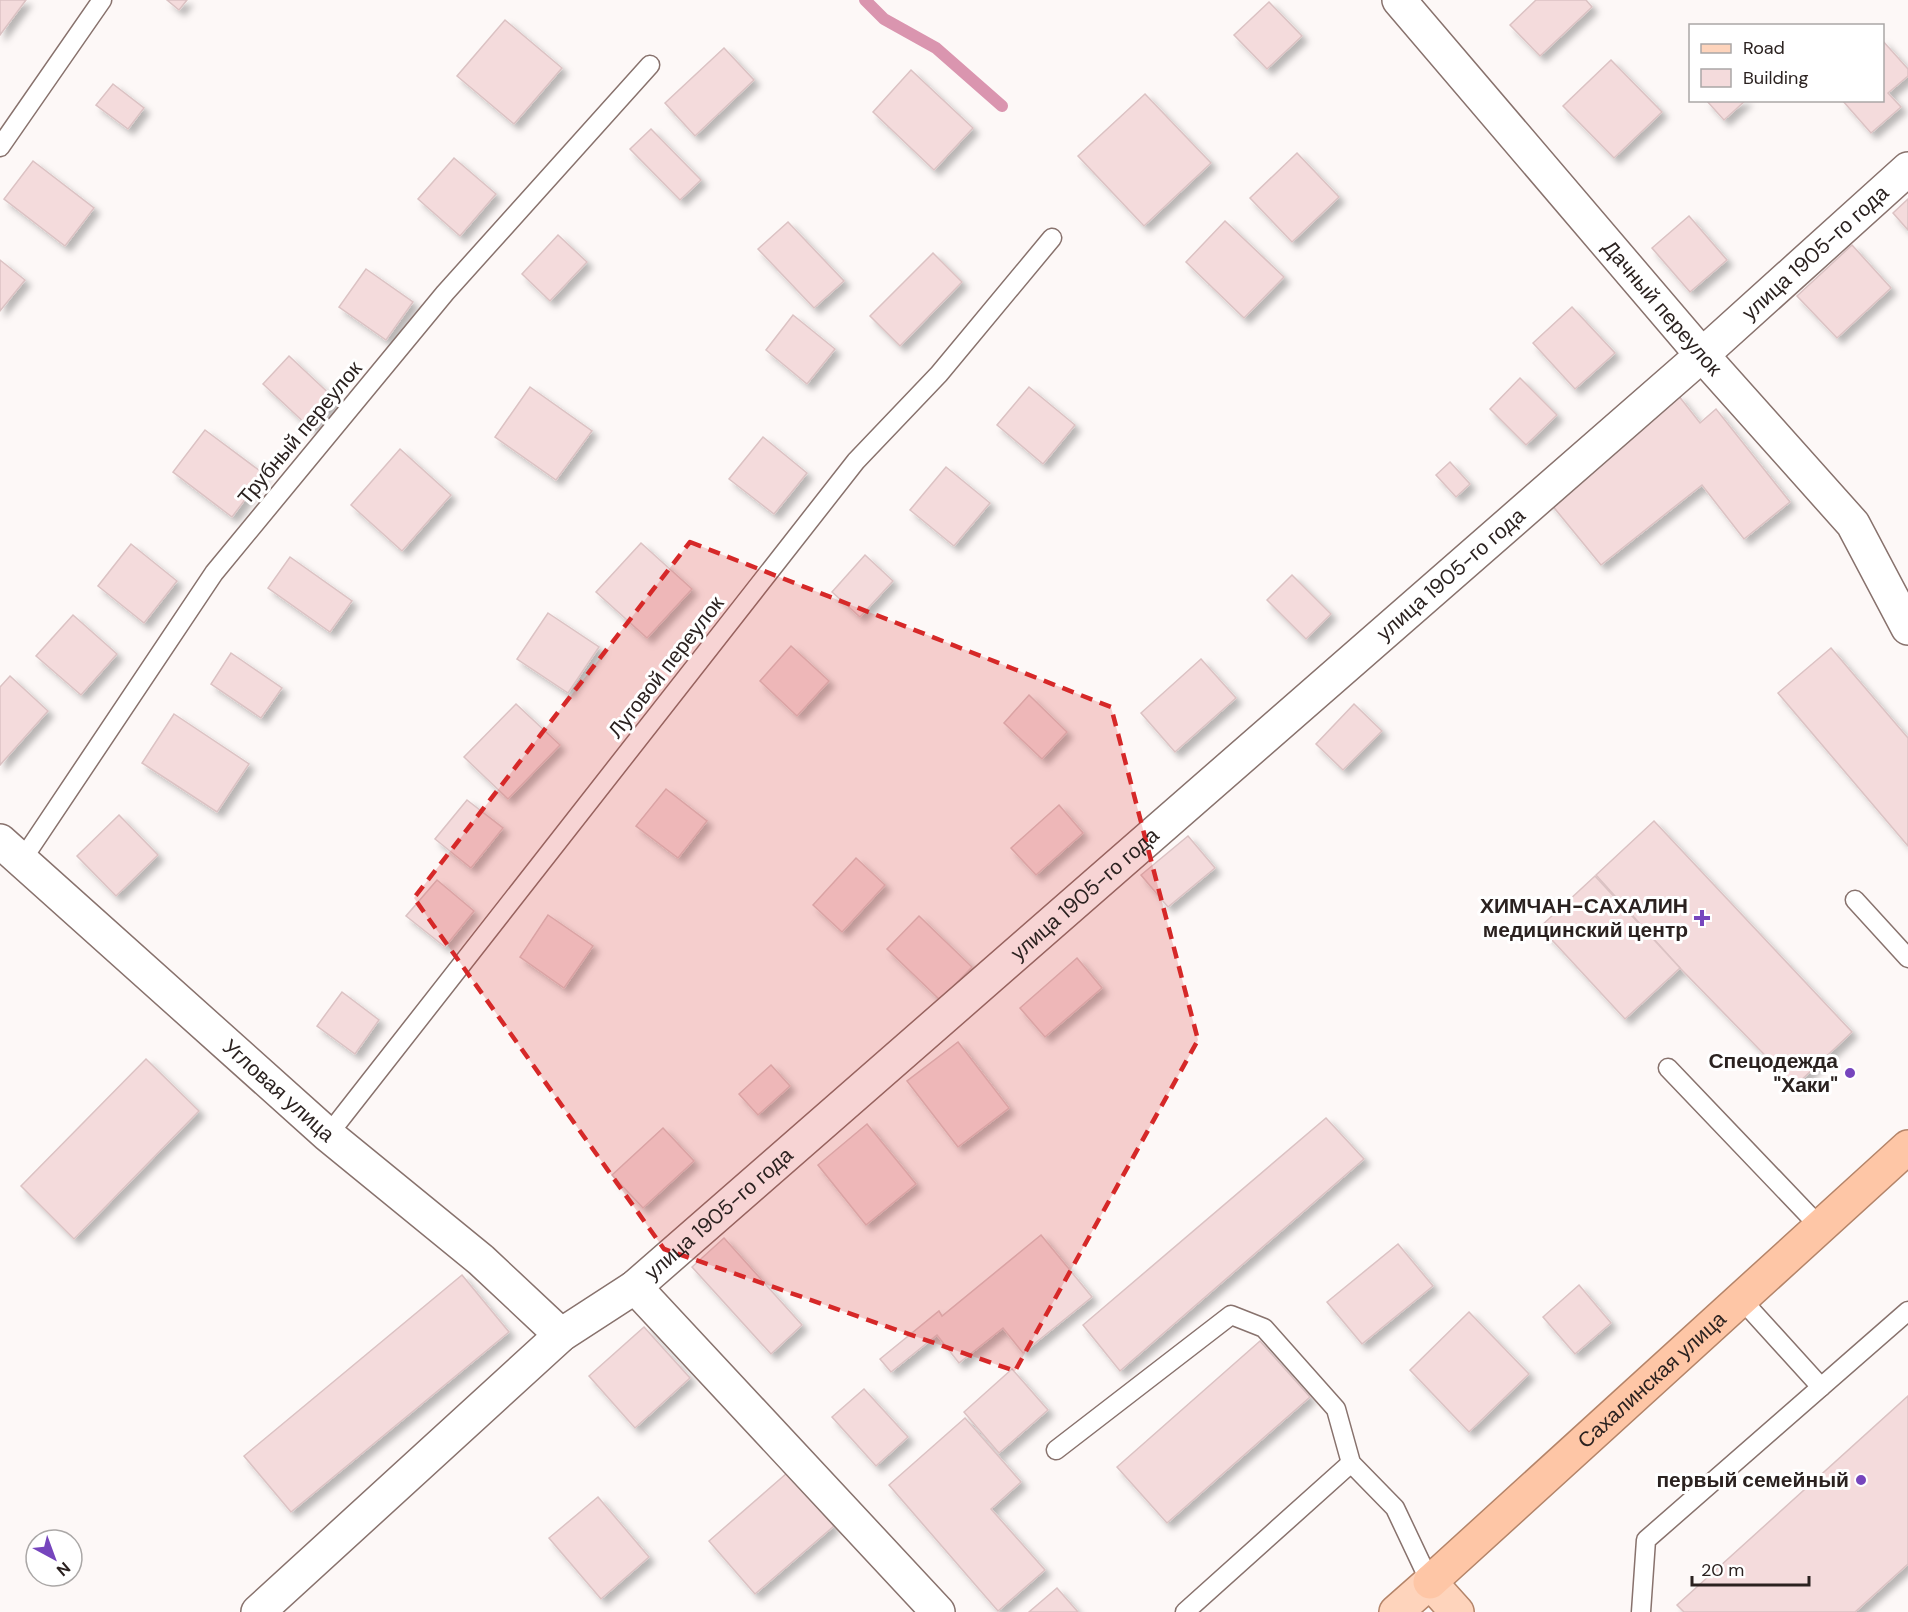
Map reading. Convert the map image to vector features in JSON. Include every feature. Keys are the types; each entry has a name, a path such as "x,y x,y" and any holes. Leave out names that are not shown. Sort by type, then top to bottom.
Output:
{"highway":[{"name":"Сахалинская улица","path":"1430,1582 1908,1147"}],"main road":[{"name":"Сахалинская улица","path":"1396,1612 1430,1582"},
{"path":"1430,1582 1457,1612"}],"street":[{"name":"Дачный переулок","path":"1399,0 1702,355 1852,524 1908,628"},
{"name":"улица 1905-го года","path":"258,1612 561,1335 635,1287 1702,355 1908,169"},
{"name":"Угловая улица","path":"11,850 328,1135 481,1260 561,1335"},
{"path":"635,1287 938,1612"}],"lane":[{"path":"0,147 102,0"},
{"name":"Трубный переулок","path":"11,850 214,573 445,294 651,65"},
{"name":"Луговой переулок","path":"328,1135 856,461 939,374 1052,238"},
{"path":"1856,900 1908,958"},
{"path":"1668,1068 1820,1227"},
{"path":"1741,1299 1821,1387"},
{"path":"1641,1612 1646,1540 1908,1311"},
{"path":"1056,1450 1231,1316 1264,1328 1336,1409 1351,1463 1395,1508 1430,1582"},
{"path":"1185,1612 1351,1463"}],"highlighted area":[{"path":"690,542 1111,707 1198,1040 1015,1371 664,1249 414,898"}],"building":[{"path":"0,0 26,0 0,35"},
{"path":"167,0 187,0 179,10"},
{"path":"1536,0 1586,0 1592,7 1540,56 1510,25"},
{"path":"1269,2 1302,36 1267,69 1234,35"},
{"path":"505,20 562,68 514,124 457,76"},
{"path":"1884,42 1908,69 1908,76 1888,93 1901,107 1871,133 1844,102 1884,102"},
{"path":"724,48 754,80 695,136 665,103"},
{"path":"1611,60 1662,112 1614,158 1563,106"},
{"path":"911,70 973,128 934,170 873,112"},
{"path":"113,84 144,108 128,129 96,105"},
{"path":"1145,94 1211,163 1144,226 1078,156"},
{"path":"1708,102 1744,102 1724,120"},
{"path":"651,129 701,180 680,200 630,149"},
{"path":"1297,153 1339,197 1292,242 1250,198"},
{"path":"454,158 496,194 460,236 418,199"},
{"path":"33,161 94,208 65,246 4,199"},
{"path":"1908,199 1908,230 1893,213"},
{"path":"1689,216 1727,260 1690,292 1652,248"},
{"path":"1225,221 1284,277 1244,318 1186,262"},
{"path":"788,222 844,281 814,308 758,249"},
{"path":"558,235 587,262 550,301 522,274"},
{"path":"1852,245 1891,288 1837,338 1797,296"},
{"path":"933,253 962,282 900,346 870,316"},
{"path":"0,260 25,280 0,311"},
{"path":"366,269 413,302 386,340 339,307"},
{"path":"1572,307 1615,353 1575,389 1533,343"},
{"path":"793,315 835,349 807,384 766,350"},
{"path":"289,356 336,400 310,428 263,384"},
{"path":"1520,378 1557,415 1526,445 1490,409"},
{"path":"530,387 592,431 556,480 495,437"},
{"path":"1029,387 1075,425 1043,464 997,425"},
{"path":"1678,395 1700,423 1716,409 1790,502 1744,539 1702,485 1601,565 1547,499"},
{"path":"205,430 264,474 232,517 173,472"},
{"path":"763,437 807,473 774,514 729,479"},
{"path":"400,449 451,495 402,551 351,505"},
{"path":"1450,462 1470,484 1456,497 1436,475"},
{"path":"946,467 990,503 954,546 910,510"},
{"path":"641,543 692,589 647,638 596,592"},
{"path":"131,544 177,581 144,623 98,586"},
{"path":"865,555 893,581 860,617 832,592"},
{"path":"290,557 352,601 330,632 268,588"},
{"path":"1292,575 1331,614 1306,639 1267,600"},
{"path":"548,613 599,647 568,693 517,659"},
{"path":"73,615 117,654 81,695 36,656"},
{"path":"791,646 829,681 797,716 760,681"},
{"path":"1831,648 1908,738 1908,846 1778,693"},
{"path":"231,653 282,688 261,718 211,684"},
{"path":"1201,659 1236,698 1175,752 1141,713"},
{"path":"10,676 48,711 0,765 0,687"},
{"path":"1029,695 1067,732 1042,759 1004,723"},
{"path":"516,704 560,745 508,799 464,757"},
{"path":"1354,704 1382,731 1343,770 1316,744"},
{"path":"174,714 249,764 217,812 142,763"},
{"path":"666,789 707,821 678,858 636,826"},
{"path":"467,800 503,828 471,868 435,839"},
{"path":"1059,805 1083,833 1036,875 1011,848"},
{"path":"119,815 158,855 116,896 77,856"},
{"path":"1654,821 1852,1032 1795,1086 1680,968 1596,875"},
{"path":"1188,836 1215,868 1168,907 1141,875"},
{"path":"856,858 885,885 842,932 813,905"},
{"path":"1595,876 1680,968 1625,1019 1540,927"},
{"path":"437,880 474,911 445,947 406,916"},
{"path":"548,915 593,946 564,988 520,957"},
{"path":"919,916 972,967 940,1000 887,949"},
{"path":"1077,958 1102,988 1045,1037 1020,1008"},
{"path":"342,992 379,1020 355,1054 317,1026"},
{"path":"958,1042 1009,1108 958,1147 907,1081"},
{"path":"146,1059 199,1111 74,1239 21,1186"},
{"path":"771,1065 790,1086 758,1115 739,1094"},
{"path":"1326,1118 1364,1159 1120,1371 1083,1325"},
{"path":"867,1124 916,1184 866,1225 818,1165"},
{"path":"663,1128 694,1161 643,1208 612,1175"},
{"path":"1041,1235 1092,1297 1023,1353 1003,1328 959,1363 937,1335 891,1372 880,1359 939,1311 942,1316"},
{"path":"724,1238 802,1325 771,1354 692,1267"},
{"path":"1398,1244 1433,1286 1362,1344 1327,1302"},
{"path":"462,1275 509,1332 291,1512 244,1456"},
{"path":"1579,1285 1611,1323 1575,1354 1543,1317"},
{"path":"1469,1312 1529,1374 1469,1432 1410,1370"},
{"path":"644,1327 690,1378 635,1428 589,1376"},
{"path":"1260,1341 1310,1397 1167,1523 1117,1467"},
{"path":"1012,1369 1048,1410 999,1453 964,1412"},
{"path":"864,1389 908,1437 876,1466 832,1417"},
{"name":"первый семейный","path":"1908,1396 1908,1564 1855,1612 1684,1612 1677,1605"},
{"path":"965,1418 1021,1482 991,1509 1045,1570 998,1611 889,1485"},
{"path":"787,1473 834,1526 755,1594 709,1541"},
{"path":"598,1497 649,1557 601,1599 549,1538"},
{"path":"1057,1588 1078,1612 1029,1612"}],"waterway":[{"path":"865,0 884,19 936,48 1002,106"}],"place":[{"name":"ХИМЧАН-САХАЛИН медицинский центр","path":"1702,918"},
{"name":"Спецодежда \"Хаки\"","path":"1850,1073"},
{"name":"первый семейный","path":"1861,1480"}]}
